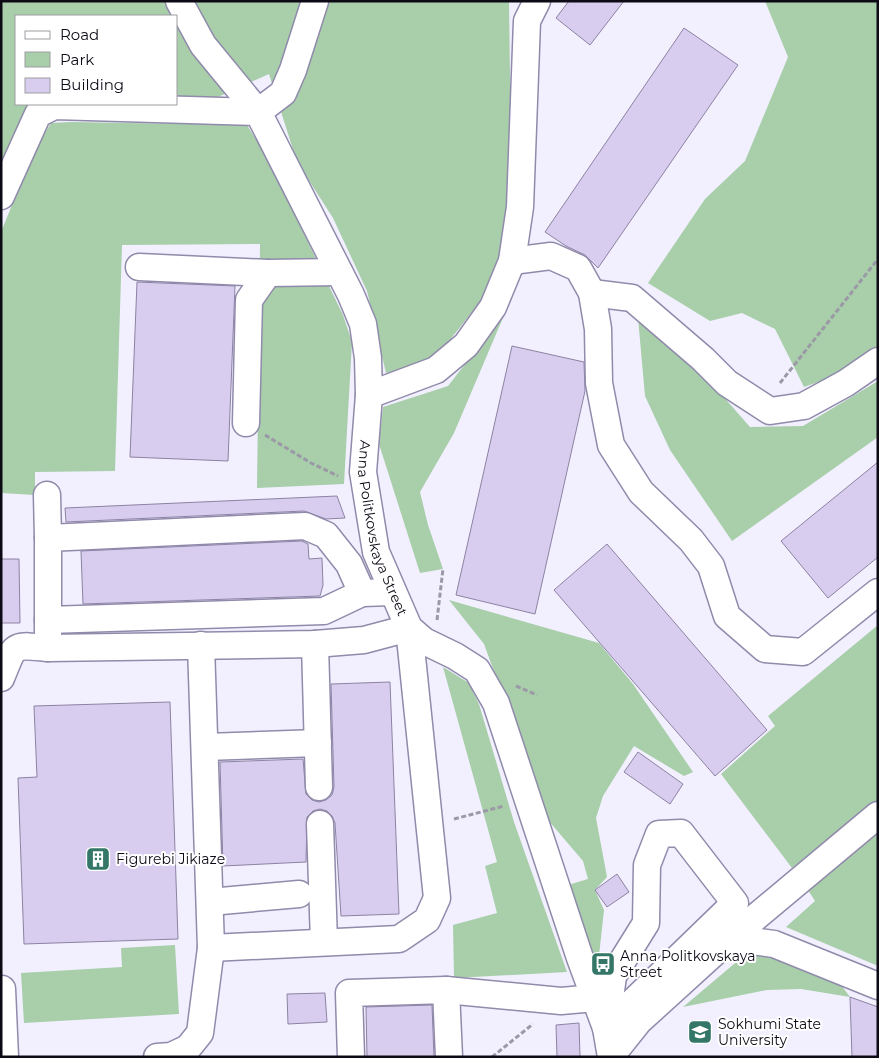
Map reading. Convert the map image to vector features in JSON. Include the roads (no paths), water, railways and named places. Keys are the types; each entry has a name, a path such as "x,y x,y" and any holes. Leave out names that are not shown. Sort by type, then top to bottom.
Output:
{"street":[{"name":"Anna Politkovskaya Street","path":"179,1 203,45 258,112 340,272 363,324 368,358 369,395 363,472 376,552 409,628 424,641 477,670 496,703 580,958 606,1028 611,1057"},
{"path":"1,196 38,114 54,106 258,112 282,93 293,70 315,1"},
{"path":"369,395 436,370 466,345 493,307 512,261 520,207 527,21 537,1"},
{"path":"512,261 551,256 578,268 592,293 598,330 599,382 611,445 641,492 691,540 711,566 727,616 765,649 803,652 878,592"},
{"path":"139,267 268,273 340,272"},
{"path":"246,423 249,300 268,273"},
{"path":"592,293 632,298 703,358 727,383 770,411 804,406 846,384 878,361"},
{"path":"47,495 48,648"},
{"path":"48,538 305,526 326,535 349,564 362,593"},
{"path":"48,620 324,611 362,593 392,592"},
{"path":"1,678 12,651 21,645 48,648 315,644 364,640 409,628 437,898 428,920 399,939 211,948"},
{"path":"315,644 319,786"},
{"path":"157,1057 171,1056 188,1048 200,1033 211,948 206,747 201,645"},
{"path":"206,747 318,742"},
{"path":"611,1057 639,1021 726,942 878,815"},
{"path":"320,824 324,942"},
{"path":"681,833 735,903 606,1028 613,976 646,922 647,865 658,834 681,833"},
{"path":"210,902 299,894"},
{"path":"726,942 752,941 774,944 878,986"},
{"path":"1,976 5,1057"},
{"path":"446,990 449,1057"},
{"path":"351,1057 349,993 446,990 561,1001 595,998"}],"place":[{"name":"Figurebi Jikiaze","path":"98,859"},
{"name":"Anna Politkovskaya Street","path":"603,964"},
{"name":"Sokhumi State University","path":"700,1032"}]}
